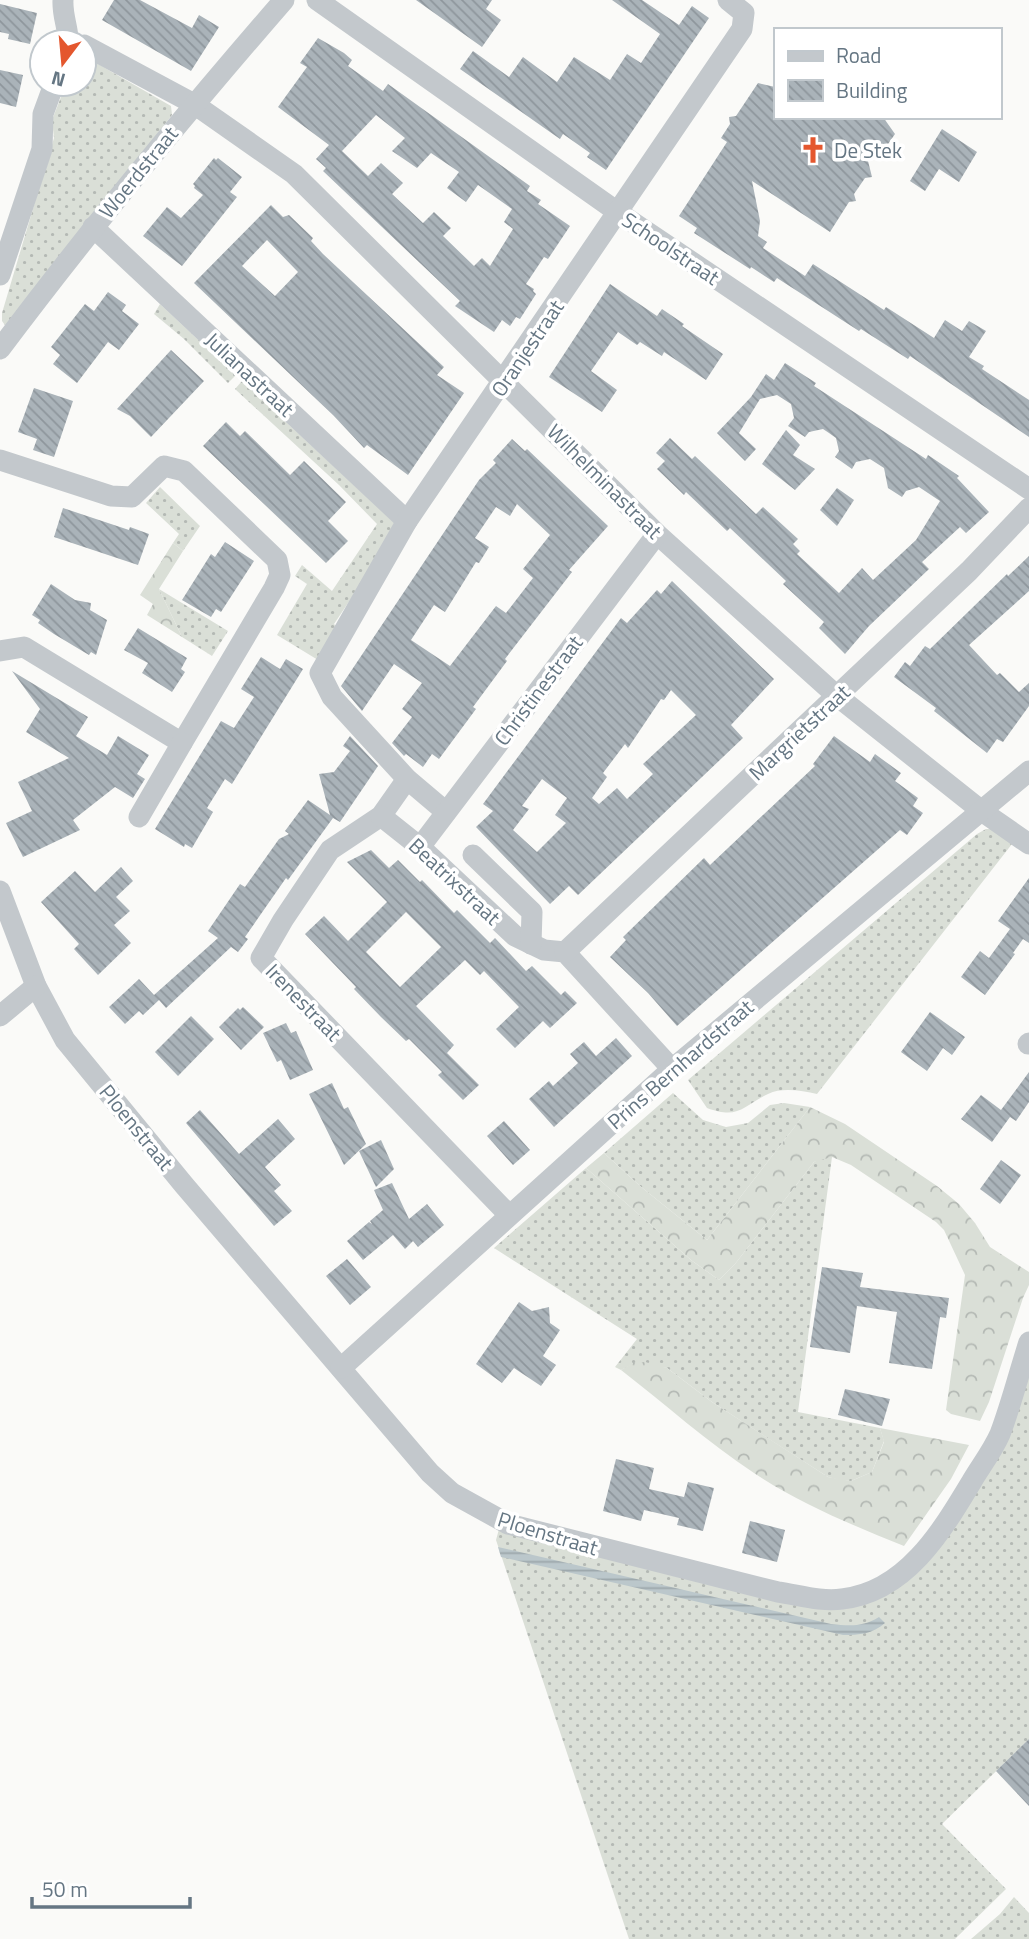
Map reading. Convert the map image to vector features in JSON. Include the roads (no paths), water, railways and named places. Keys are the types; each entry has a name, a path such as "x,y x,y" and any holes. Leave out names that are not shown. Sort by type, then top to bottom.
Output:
{"street":[{"path":"63,0 67,28"},
{"name":"Woerdstraat","path":"0,349 93,227 284,0"},
{"name":"Schoolstraat","path":"317,0 619,213 1029,489"},
{"name":"Oranjestraat","path":"407,779 331,697 320,673 407,522 742,29 744,13 728,0"},
{"name":"Wilhelminastraat","path":"98,54 194,104 294,174 657,534 837,696 983,812 1029,844"},
{"path":"0,275 42,149 43,114 49,98"},
{"name":"Julianastraat","path":"93,227 407,522"},
{"path":"0,460 111,496 132,497 164,466 184,471 278,560 280,575 274,588 139,817"},
{"name":"Margrietstraat","path":"565,952 969,571 1029,508"},
{"name":"Christinestraat","path":"421,847 657,534"},
{"path":"0,651 24,648 182,743"},
{"name":"Prins Bernhardstraat","path":"341,1368 672,1069 1029,771"},
{"path":"407,779 446,812"},
{"name":"Irenestraat","path":"407,779 381,816 330,850 283,919 261,958 509,1215"},
{"name":"Beatrixstraat","path":"381,816 421,847 515,936 544,950 565,952"},
{"name":"Beatrixstraat","path":"474,855 532,912 531,944"},
{"path":"0,891 36,986 0,1016"},
{"path":"565,952 672,1069"},
{"name":"Ploenstraat","path":"36,986 65,1040 385,1423 452,1493 478,1510 508,1524 778,1592 841,1600 866,1594 886,1586 906,1570 953,1513 999,1437 1029,1342"}],"place":[{"name":"De Stek","path":"813,150"}]}
